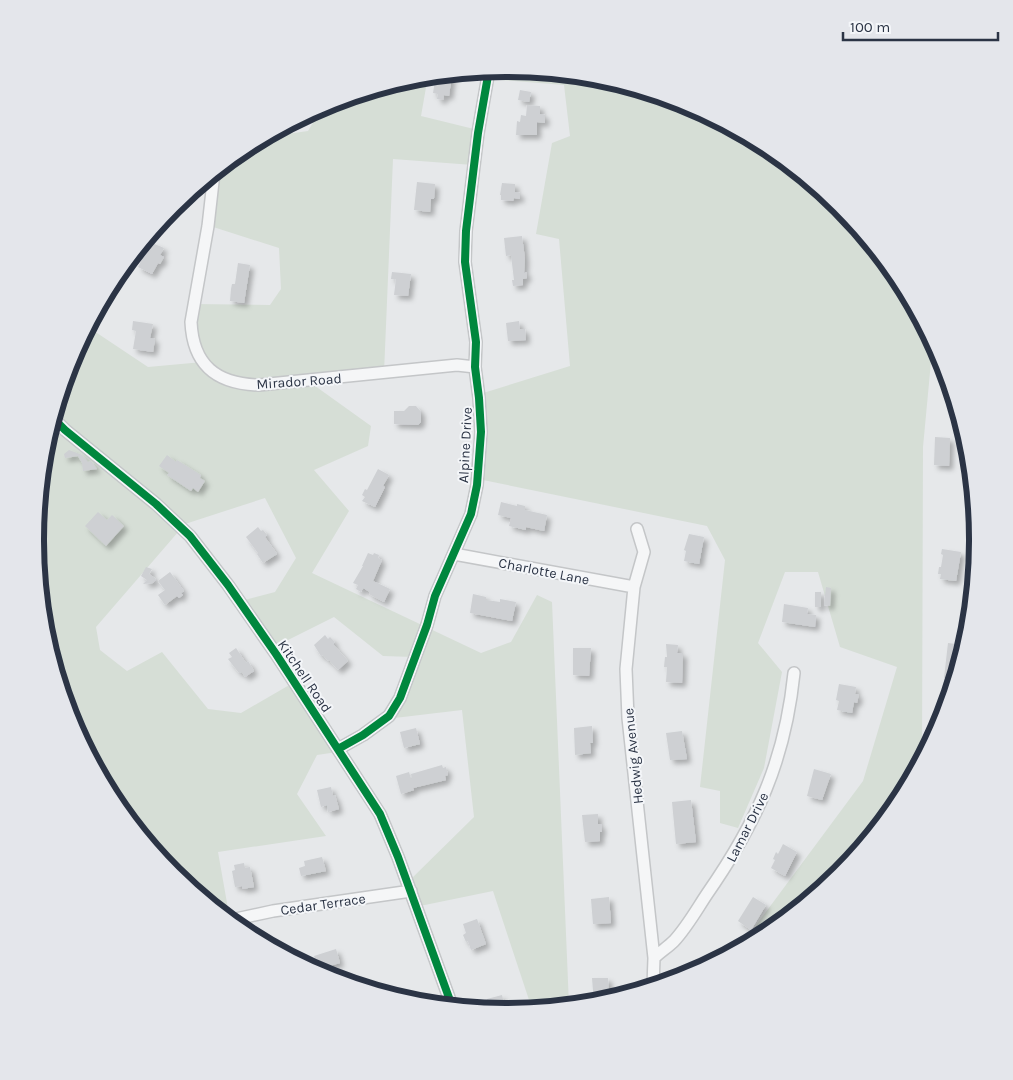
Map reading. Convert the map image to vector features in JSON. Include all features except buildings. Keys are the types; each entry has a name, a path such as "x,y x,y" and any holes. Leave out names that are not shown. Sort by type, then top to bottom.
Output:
{"street":[{"name":"Alpine Drive","path":"338,749 364,735 389,716 400,698 427,625 435,596 471,514 477,485 481,432 480,398 475,367 476,342 465,262 466,231 478,133 488,78"},
{"name":"Mirador Road","path":"213,183 208,226 191,322 191,334 195,347 208,370 226,380 258,385 457,365 475,367"},
{"name":"Kitchell Road","path":"59,424 156,504 190,536 228,584 380,814 411,891 450,999"},
{"name":"Hedwig Avenue","path":"637,529 644,552 634,588 626,669 628,718 654,958 653,979"},
{"name":"Charlotte Lane","path":"454,554 634,588"},
{"name":"Lamar Drive","path":"654,958 674,941 731,860 752,822 771,778 780,751 788,718 794,673"},
{"name":"Cedar Terrace","path":"240,918 273,911 411,891"}],"shaded area":[{"path":"506,77 567,81 626,93 684,112 738,139 764,155 812,192 834,213 874,258 907,309 922,335 931,357 923,447 922,745 874,822 834,867 812,888 750,934 863,781 897,667 840,647 818,572 785,572 758,643 782,672 764,768 738,828 720,823 720,791 700,787 725,560 707,526 478,479 480,394 570,366 559,239 536,234 552,143 570,136 564,85 489,79"},
{"path":"427,84 421,116 478,130 473,165 393,159 384,373 304,378 371,426 368,446 314,470 349,511 312,573 481,653 511,642 537,595 552,602 569,999 530,1002 493,891 420,906 411,879 474,817 462,710 386,719 413,657 383,656 334,617 274,647 241,601 275,592 296,558 265,498 185,524 96,627 100,650 127,671 162,652 208,709 241,713 298,680 344,751 317,755 297,794 326,836 218,852 228,909 201,888 179,867 139,822 91,745 68,689 53,630 48,600 44,540 45,510 53,450 60,420 68,391 91,335 94,331 148,367 203,362 192,304 270,305 281,289 279,248 207,225 214,182 249,155 275,139 284,134 308,131 315,119 329,112 387,93"}],"cycle path":[{"path":"338,749 363,735 389,716 400,698 427,625 435,596 471,514 477,485 481,432 475,367 476,342 465,262 466,231 478,133 488,78"},
{"path":"59,424 156,504 190,536 228,585 276,654 380,814 398,857 450,999"}]}
